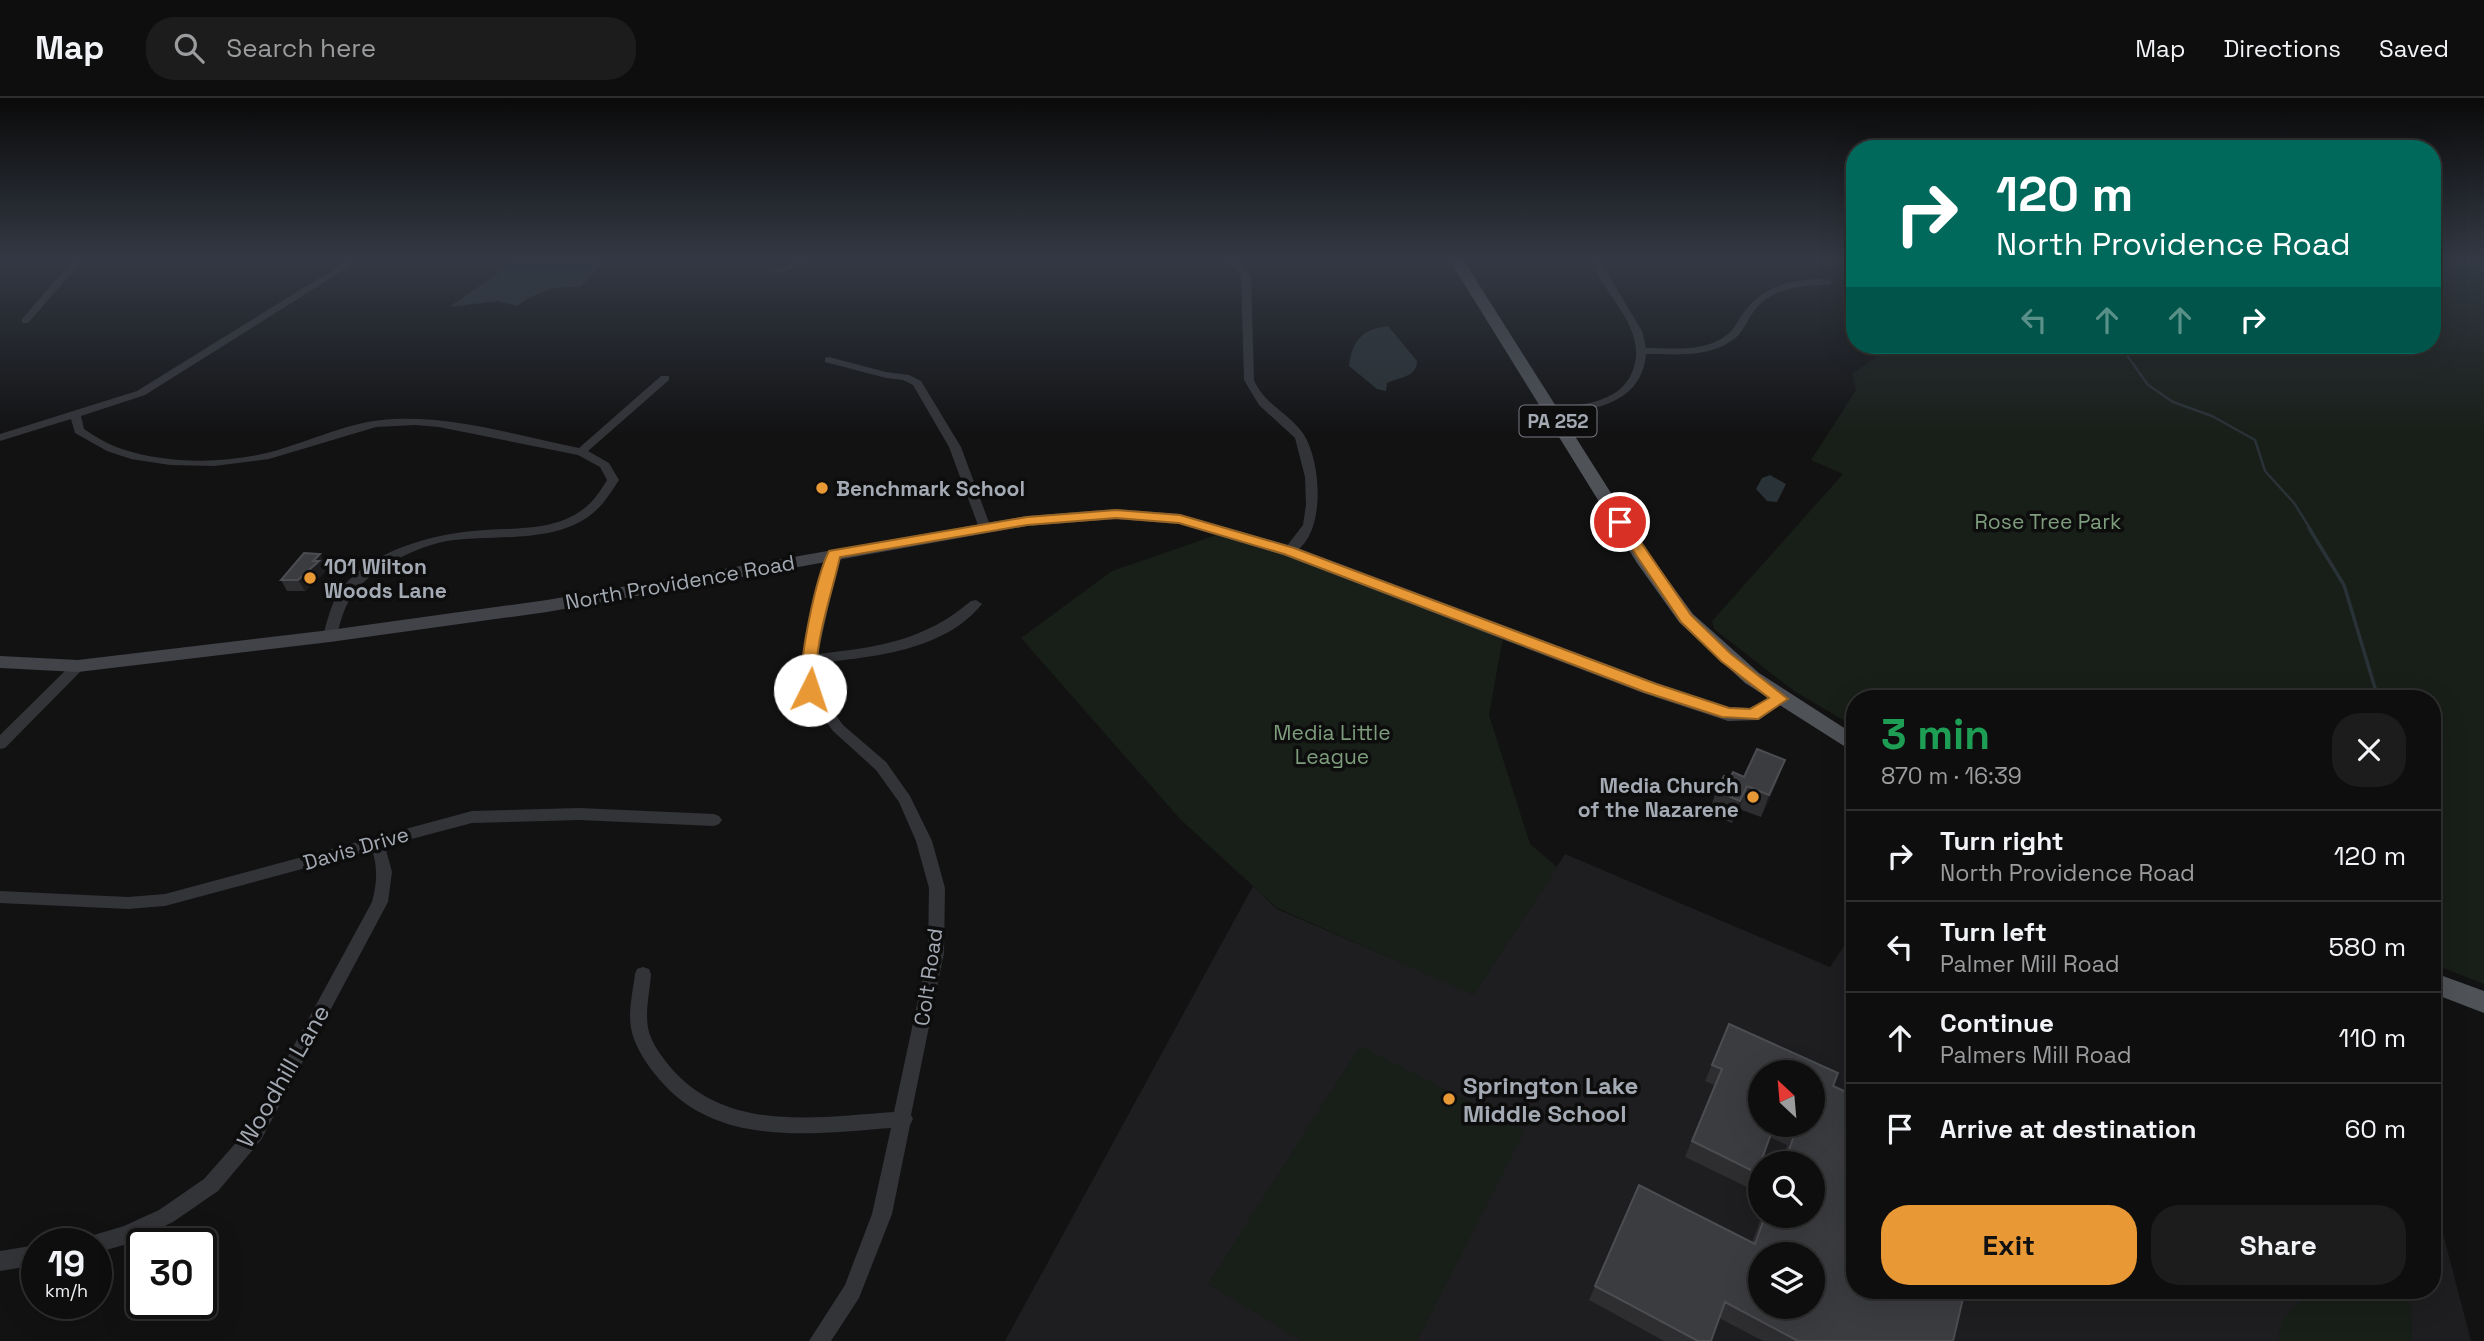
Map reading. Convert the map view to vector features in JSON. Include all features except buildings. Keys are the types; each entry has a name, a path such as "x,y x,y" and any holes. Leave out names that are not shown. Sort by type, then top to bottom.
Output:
{"main road":[{"name":"PA 252","path":"1493,319 1658,582 1704,638 1780,699 1846,739"},
{"name":"North Providence Road","path":"0,662 78,666 330,636 547,606 985,528 1079,515 1152,515 1180,519 1289,551 1650,688 1721,712 1737,716 1752,715 1780,699"},
{"path":"2441,985 2484,1002"}],"street":[{"path":"0,438 76,416 157,384 261,319"},
{"path":"1247,319 1248,380 1252,391 1260,402 1295,430 1305,442 1309,458 1310,524 1289,551"},
{"path":"1551,411 1593,406 1624,391 1639,373 1642,351 1638,332 1629,319"},
{"path":"1642,351 1703,350 1724,342 1740,330 1747,319"},
{"path":"829,360 886,375 905,377 917,383 955,447 985,528"},
{"path":"581,452 665,378"},
{"path":"76,416 79,431 119,452 221,463 271,456 354,427 414,421 581,452 605,466 613,480 606,496 590,511 542,530 447,538 418,545 386,559 362,577 342,599 330,636"},
{"name":"Colt Road","path":"819,1341 852,1292 882,1213 904,1119 936,953 937,888 924,841 905,800 881,766 838,728 810,690 808,676 822,593 834,554"},
{"path":"811,659 902,647 932,636 961,618 976,604"},
{"path":"0,744 78,666"},
{"name":"Davis Drive","path":"0,897 128,903 166,900 472,817 506,814 714,820"},
{"name":"Woodhill Lane","path":"112,1239 127,1235 166,1216 211,1185 255,1134 380,902 386,881 385,863 376,842"},
{"path":"643,974 638,1023 650,1053 667,1081 701,1105 742,1121 778,1126 904,1119"},
{"path":"0,1261 21,1258"}],"shaded area":[{"path":"1388,326 1417,361 1411,373 1387,383 1386,391 1377,389 1349,366 1353,349 1360,337 1372,330"},
{"path":"1770,475 1786,484 1777,502 1767,501 1756,489 1762,478"},
{"name":"Springton Lake Middle School","path":"1565,854 1830,967 1846,943 1846,1299 2441,1299 2441,1226 2471,1341 1005,1341 1253,886 1277,909 1474,994"}],"green space":[{"name":"Rose Tree Park","path":"2441,319 2484,319 2484,984 2441,967 2441,690 1846,690 1846,722 1794,691 1714,629 1712,621 1843,474 1811,460 1856,390 1852,374 1881,354 2441,354"},
{"name":"Media Little League","path":"1225,532 1503,637 1489,715 1530,844 1557,867 1474,995 1277,908 1181,820 1021,638 1112,571"},
{"path":"1360,1046 1525,1130 1417,1341 1302,1341 1208,1284"},
{"path":"2304,1299 2411,1299 2412,1341 2279,1341 2283,1321"}],"waterway":[{"path":"2126,354 2148,385 2173,402 2212,416 2255,440 2265,471 2294,503 2311,530"},
{"path":"2309,528 2344,585 2376,690"}],"place":[{"name":"Benchmark School","path":"822,488"},
{"name":"101 Wilton Woods Lane","path":"310,578"},
{"name":"Media Church of the Nazarene","path":"1753,797"},
{"name":"Springton Lake Middle School","path":"1449,1099"}],"route":[{"path":"810,690 808,676 815,632 822,593 834,554 1027,521 1116,514 1180,519 1289,551 1650,688 1737,716 1752,715 1780,699 1704,638 1670,599 1620,522"}]}
